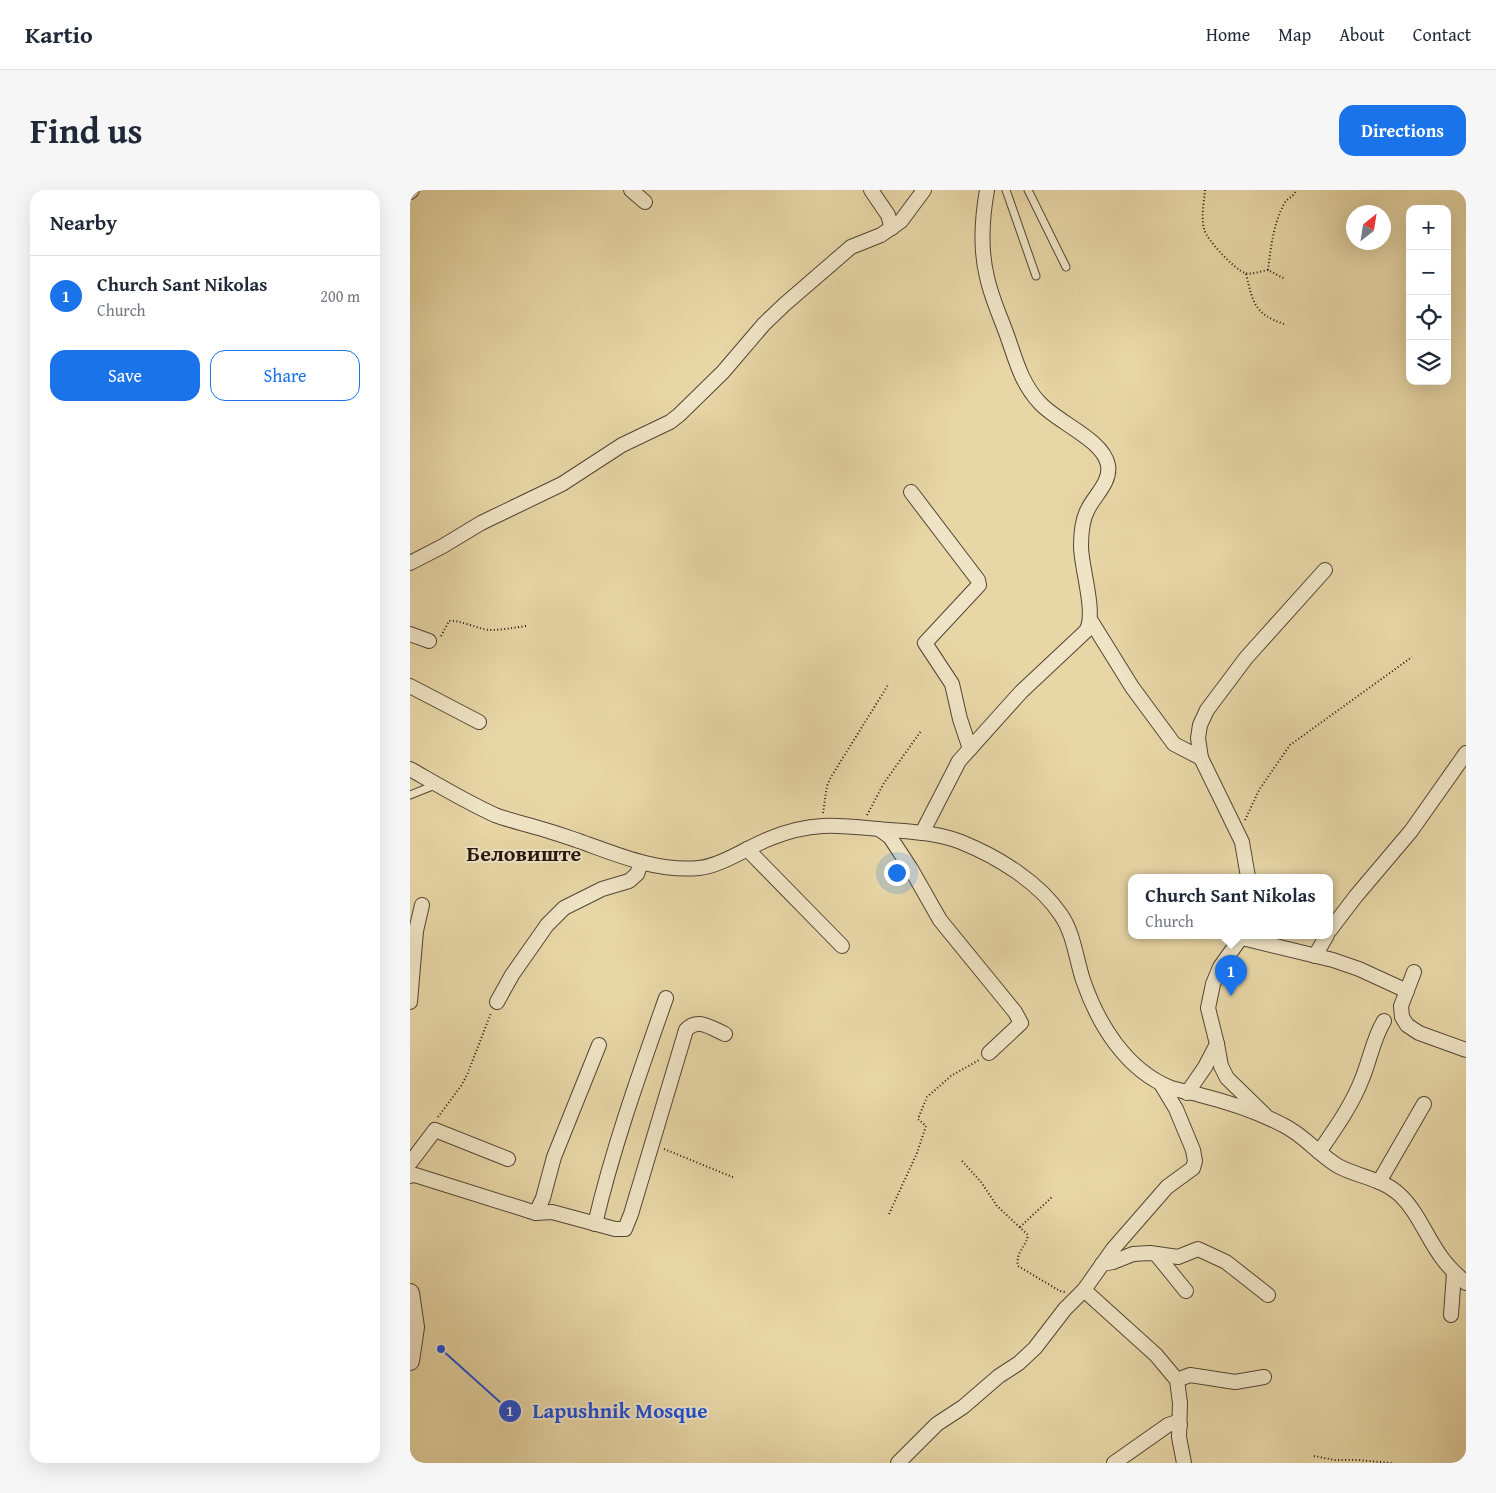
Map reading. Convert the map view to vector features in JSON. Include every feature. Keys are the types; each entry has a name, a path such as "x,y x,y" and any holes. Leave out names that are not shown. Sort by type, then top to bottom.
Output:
{"street":[{"path":"631,190 645,202"},
{"path":"871,190 888,215 892,228"},
{"path":"410,564 497,514 562,484 622,445 670,422 723,372 764,324 851,247 881,235 901,222 924,190"},
{"path":"987,190 984,210 983,247 986,277 1020,372 1031,393 1040,404 1096,446 1104,455 1108,465 1104,484 1083,521 1081,546 1091,620 1132,687 1174,744 1201,758"},
{"path":"911,492 978,580 979,585 925,642 952,684 960,719 970,749"},
{"path":"1247,874 1242,842 1201,758 1198,738 1200,725 1207,710 1246,658 1325,570"},
{"path":"922,833 959,762 1021,692 1086,631 1091,620"},
{"path":"410,634 428,641"},
{"path":"410,686 479,722"},
{"path":"1333,926 1411,831 1466,753"},
{"path":"410,769 496,815 641,863 669,867 700,868 794,830 835,824 922,833 952,839 986,853 1018,873 1050,902 1061,915 1084,981 1105,1027 1134,1065 1161,1084 1269,1118 1300,1134 1329,1160 1346,1170 1379,1182 1400,1195 1411,1208 1442,1259 1466,1283"},
{"path":"878,829 890,837 940,920 1022,1023 989,1053"},
{"path":"747,849 842,946"},
{"path":"497,1002 512,975 547,925 564,908 602,889 629,880 637,874 641,863"},
{"path":"410,1002 416,931 422,906"},
{"path":"1241,939 1220,967 1211,989 1208,1008 1221,1066 1227,1078 1269,1118"},
{"path":"1254,939 1333,960 1359,969 1407,991"},
{"path":"1315,956 1325,939"},
{"path":"1414,972 1401,1006 1402,1016 1407,1025 1419,1034 1466,1050"},
{"path":"595,1224 604,1184 642,1065 666,998"},
{"path":"1320,1152 1354,1099 1378,1031 1384,1021"},
{"path":"410,1176 415,1175 536,1213 552,1212 614,1229 625,1229 686,1030 691,1024 698,1023 725,1034"},
{"path":"1187,1093 1205,1067 1217,1044"},
{"path":"536,1213 554,1156 599,1045"},
{"path":"898,1463 937,1424 963,1407 1036,1348 1113,1248 1167,1187 1193,1168 1195,1161 1193,1150 1176,1109 1161,1084"},
{"path":"1379,1182 1424,1104"},
{"path":"410,1164 435,1130 508,1159"},
{"path":"1102,1264 1133,1254 1156,1254 1178,1257 1198,1249 1226,1262 1268,1295"},
{"path":"1156,1254 1186,1291"},
{"path":"1451,1316 1454,1273"},
{"path":"1081,1292 1156,1355 1177,1380 1180,1403 1179,1437 1184,1463"},
{"path":"410,1293 414,1327 410,1361"},
{"path":"1177,1380 1190,1375 1234,1382 1264,1377"},
{"path":"1114,1463 1168,1425 1177,1422 1180,1425"}],"lane":[{"path":"1006,190 1036,276"},
{"path":"1028,190 1066,266"},
{"path":"410,795 430,787 434,782"}],"path":[{"path":"1205,190 1204,231 1210,240 1234,267 1245,273 1268,270 1284,279"},
{"path":"1268,270 1275,224 1285,202 1295,195 1296,190"},
{"path":"1245,273 1255,306 1271,320 1284,324"},
{"path":"428,641 438,641 449,621 454,620 470,627 488,630 526,626"},
{"path":"1238,835 1259,790 1290,745 1412,658"},
{"path":"821,826 827,786 831,777 888,685"},
{"path":"861,826 884,783 921,731"},
{"path":"438,1118 467,1075 490,1015 497,1002"},
{"path":"889,1214 917,1153 926,1126 918,1119 927,1097 951,1076 989,1053"},
{"path":"652,1145 735,1178"},
{"path":"962,1161 981,1182 1004,1215 1028,1235 1018,1255 1018,1266 1060,1290 1081,1292"},
{"path":"1020,1227 1052,1197"},
{"path":"1314,1456 1335,1460 1392,1463"}],"place":[{"name":"Church Sant Nikolas","path":"1231,996"},
{"name":"Lapushnik Mosque","path":"441,1349"}],"district":[{"name":"Беловиште","path":"524,853"}]}
